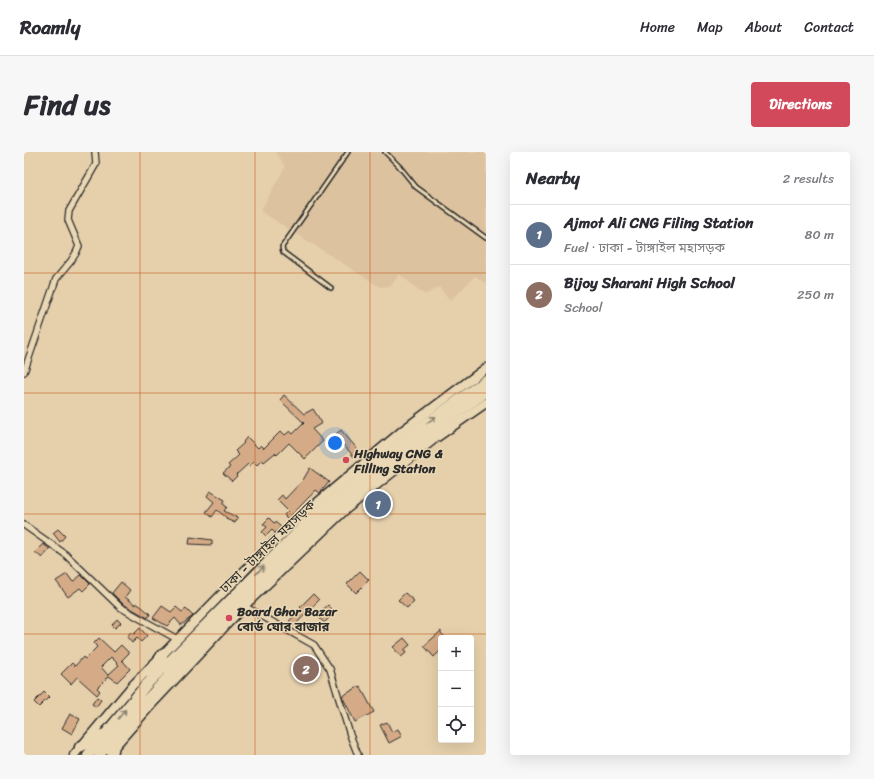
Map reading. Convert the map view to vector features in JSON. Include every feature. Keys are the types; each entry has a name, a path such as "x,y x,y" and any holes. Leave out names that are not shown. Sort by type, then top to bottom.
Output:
{"highway":[{"name":"ঢাকা - টাঙ্গাইল মহাসড়ক","path":"99,755 146,685 308,516 405,434 486,380"},
{"name":"ঢাকা - টাঙ্গাইল মহাসড়ক","path":"88,755 143,704 241,605 342,507 486,392"},
{"path":"146,685 162,655"},
{"path":"77,751 113,733 113,751"}],"main road":[{"path":"405,434 486,368"},
{"path":"431,437 486,403"},
{"path":"77,751 132,686 177,639 257,558 308,516"},
{"path":"113,751 151,705 241,605"}],"street":[{"path":"24,372 56,279 71,261 79,246 68,220 69,211 96,164 95,152"},
{"path":"24,525 65,554 120,607 177,639"},
{"path":"241,605 314,645 330,669 350,735 358,755"}],"lane":[{"path":"331,288 283,252 282,248 348,152"},
{"path":"385,152 416,187 486,238"}],"shaded area":[{"path":"276,152 486,152 486,284 475,276 450,301 439,287 425,295 399,274 391,286 380,287 260,211 285,167"}],"building":[{"path":"284,395 304,414 313,409 322,423 312,429 323,441 305,459 289,443 277,455 275,453 264,462 262,460 257,465 254,462 250,466 248,464 232,481 223,473 230,467 228,465 239,455 235,451 244,443 243,442 247,437 258,448 261,445 264,448 281,431 285,435 290,431 293,434 304,423 280,400"},
{"path":"341,430 360,452 354,457 344,445 341,447 337,443 341,439 336,434"},
{"path":"310,468 329,482 320,493 316,490 288,519 284,515 288,511 277,500 282,495 285,499 303,480"},
{"path":"210,491 225,500 223,504 227,507 224,511 238,518 235,523 226,519 227,518 217,510 212,517 206,512 214,502 207,496"},
{"path":"269,518 281,527 275,533 272,530 266,536 262,532 267,527 263,524"},
{"path":"58,529 65,536 60,542 53,533"},
{"path":"190,537 212,540 212,545 189,544"},
{"path":"43,544 50,549 42,558 35,552"},
{"path":"360,571 369,580 356,593 347,584"},
{"path":"67,574 73,582 81,575 90,584 83,591 80,588 68,597 56,581"},
{"path":"121,582 130,590 125,597 136,605 136,603 142,607 150,614 148,618 123,604 112,593"},
{"path":"405,593 414,601 407,608 398,600"},
{"path":"313,594 319,600 294,626 289,621 302,609 300,607"},
{"path":"328,605 335,612 324,623 317,615"},
{"path":"162,606 171,612 176,607 182,612 186,609 193,616 181,625 175,618 167,626 153,618"},
{"path":"117,619 121,623 115,628 112,625"},
{"path":"140,628 147,636 141,642 137,638 132,643 127,637 132,632 134,634"},
{"path":"441,631 443,635 438,635 438,653 434,657 424,646"},
{"path":"99,638 114,652 121,645 129,653 122,660 130,669 117,682 109,676 97,688 100,691 97,695 77,677 71,684 61,674 72,663 75,666 83,657 85,659 97,647 94,643","holes":["111,657 119,665 108,675 101,667"]},
{"path":"404,638 410,645 404,650 406,653 401,657 393,647"},
{"path":"360,686 374,712 355,722 342,696"},
{"path":"44,692 49,697 39,707 34,702"},
{"path":"97,697 101,700 96,707 92,704"},
{"path":"70,714 80,719 72,734 62,728"},
{"path":"387,722 392,732 398,729 402,736 389,743 380,725"}],"place":[{"name":"Highway CNG & Filling Station","path":"346,460"},
{"name":"Ajmot Ali CNG Filing Station","path":"378,504"},
{"name":"Board Ghor Bazar বোর্ড ঘোর বাজার","path":"229,618"},
{"name":"Bijoy Sharani High School","path":"306,669"}]}
